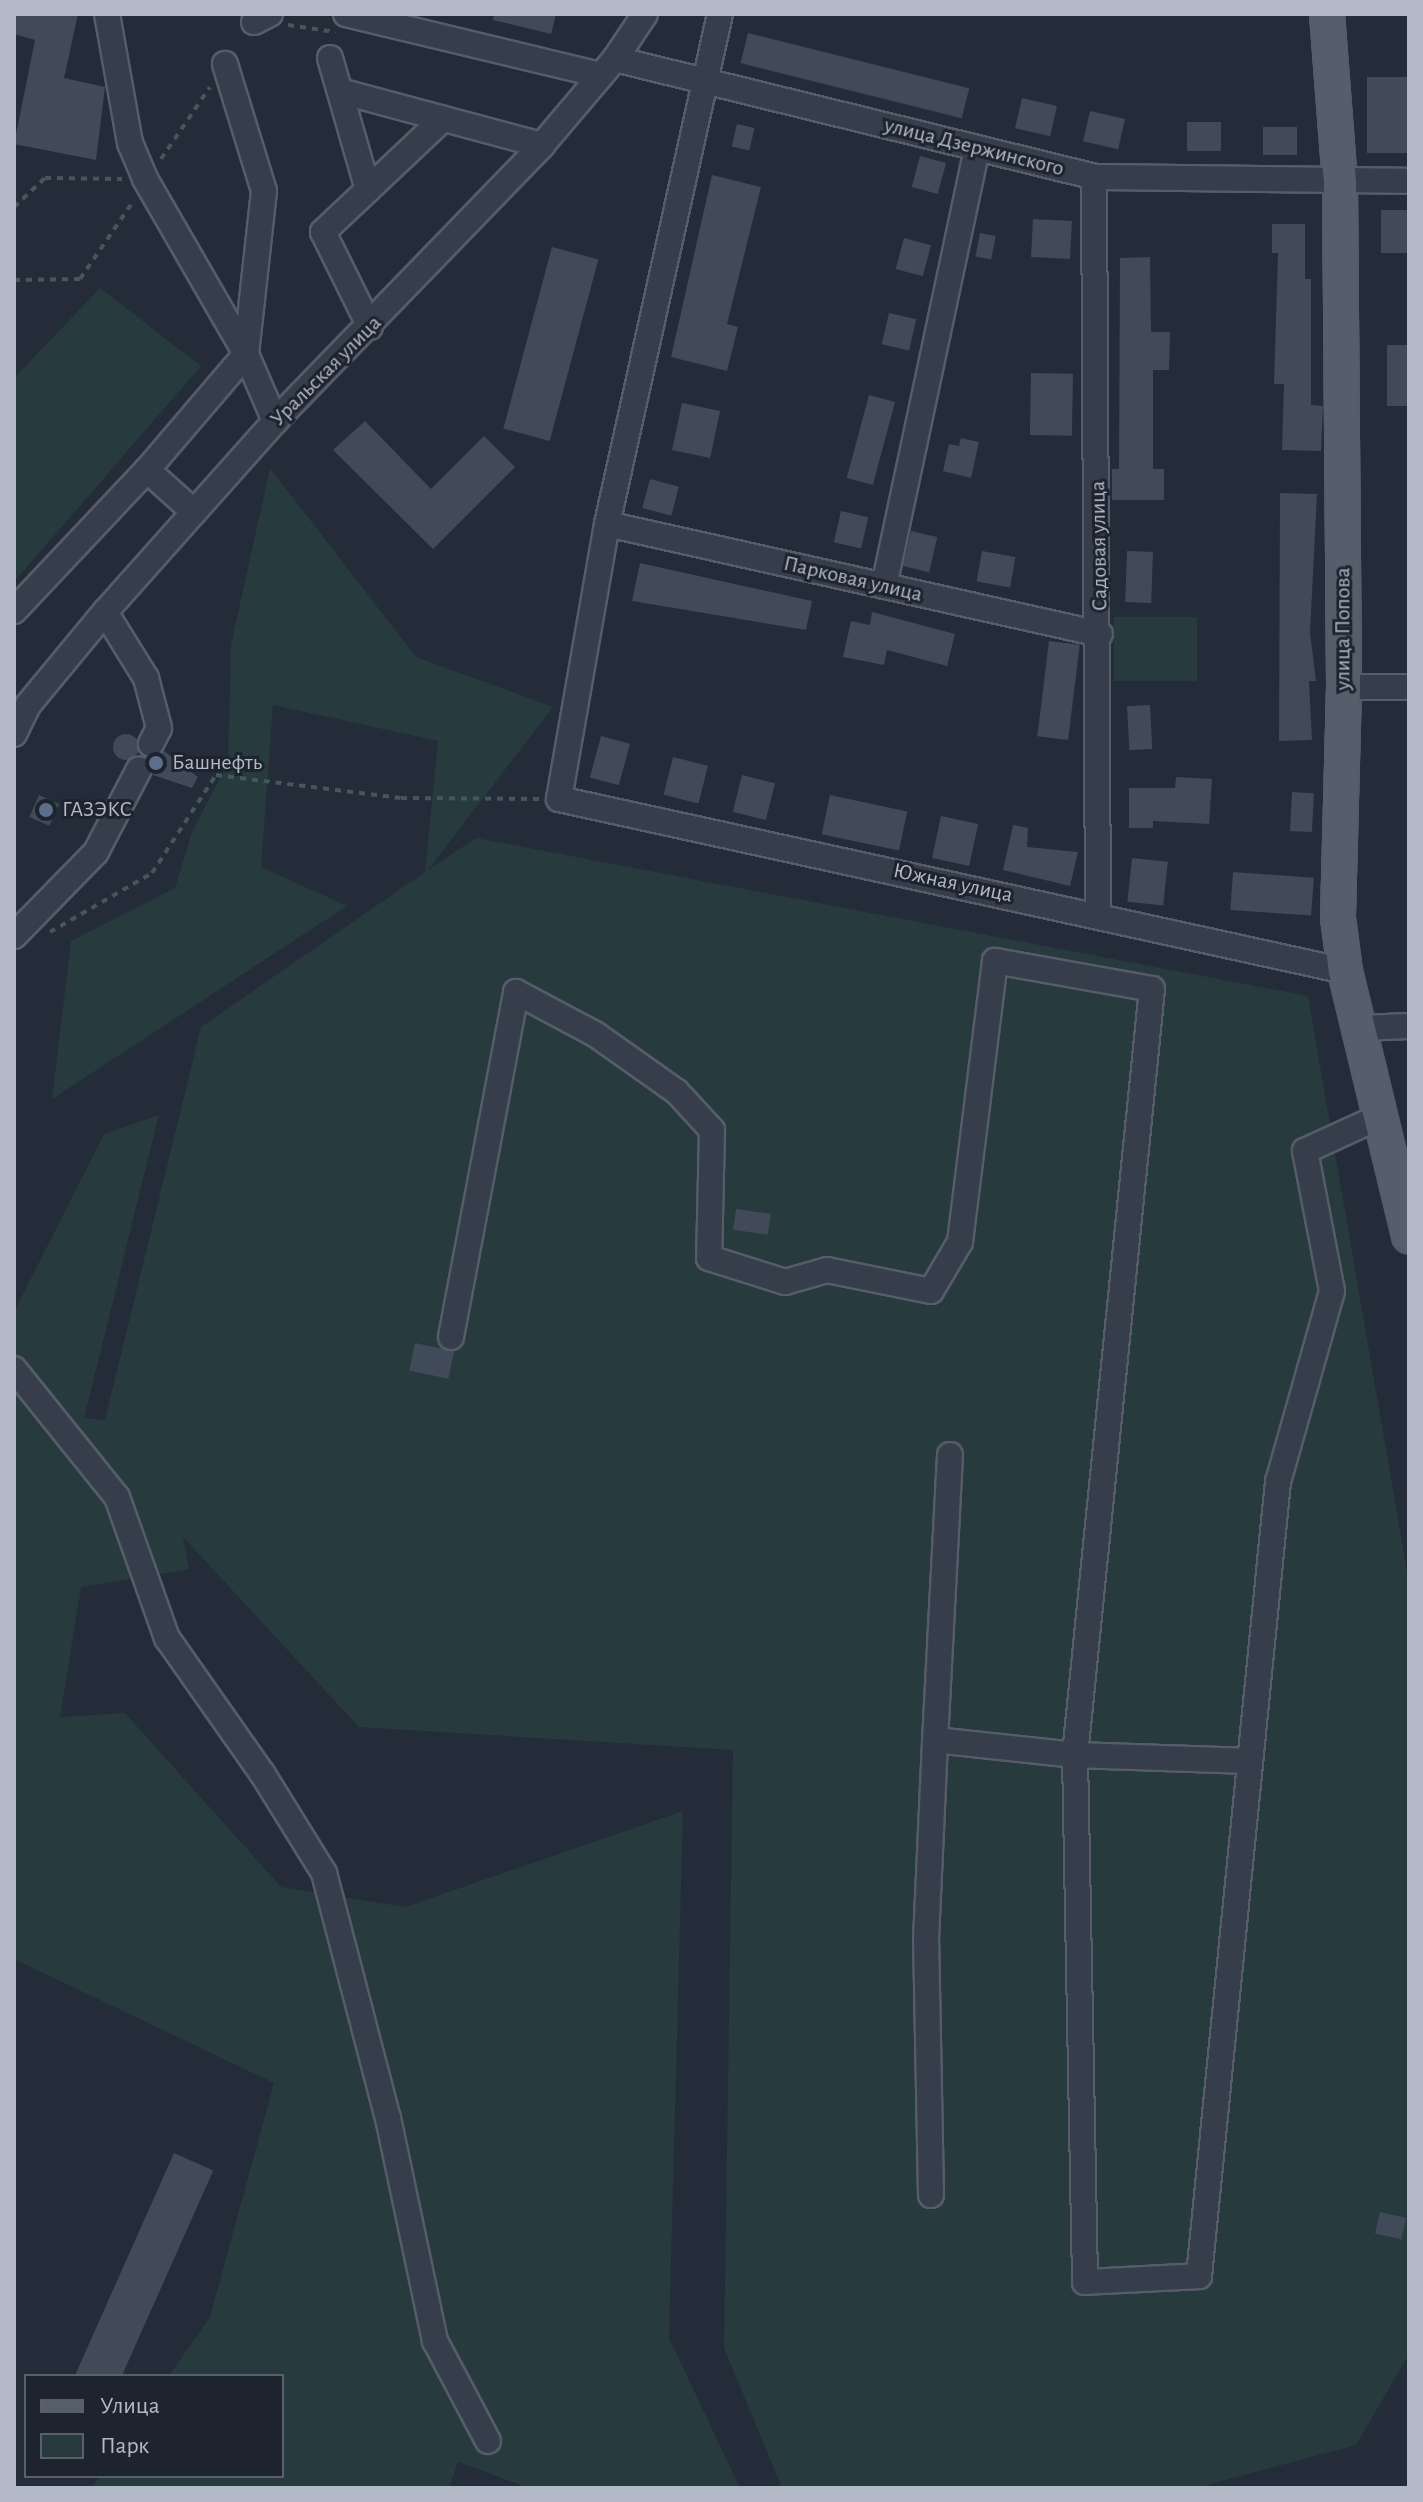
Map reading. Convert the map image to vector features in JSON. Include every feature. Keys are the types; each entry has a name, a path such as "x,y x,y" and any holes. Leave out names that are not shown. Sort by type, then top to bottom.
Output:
{"main road":[{"name":"улица Попова","path":"1327,14 1340,184 1344,687 1338,918 1345,971 1381,1116 1400,1159 1409,1236"}],"street":[{"path":"107,14 130,143 246,354 275,421"},
{"name":"улица Дзержинского","path":"346,14 608,67 707,79 1094,177 1340,184 1409,181"},
{"name":"Уральская улица","path":"14,734 28,705 105,612 275,421 370,327 542,145 608,67 645,14"},
{"path":"559,799 607,524 720,14"},
{"path":"330,58 368,190"},
{"path":"14,611 147,470 246,354 264,191 225,64"},
{"path":"340,91 542,145"},
{"path":"370,327 323,232 443,119"},
{"path":"884,586 977,149"},
{"name":"Садовая улица","path":"1094,177 1100,634 1098,914"},
{"path":"147,470 194,512"},
{"name":"Парковая улица","path":"607,524 1100,634"},
{"path":"105,612 146,678 159,728 151,744"},
{"path":"1344,687 1409,687"},
{"path":"14,936 33,921 96,852 139,769"},
{"name":"Южная улица","path":"559,799 1098,914 1345,971"},
{"path":"451,1337 516,992 595,1034 642,1067 677,1092 712,1130 709,1258 785,1282 827,1270 931,1291 960,1242 995,961 1152,989 1075,1755 1085,2282 1199,2276 1278,1482 1332,1291 1305,1151 1381,1116"},
{"path":"1360,1028 1409,1026"},
{"path":"14,1369 117,1497 167,1638 262,1773 324,1873 388,2118 435,2341 488,2441"},
{"path":"931,2195 926,1940 950,1455"},
{"path":"935,1740 1075,1755 1250,1761"}],"path":[{"path":"260,19 342,33 346,14"},
{"path":"33,921 46,934 152,873 216,775 401,798 559,799"}],"green space":[{"path":"100,288 201,366 14,582 14,378"},
{"path":"270,468 416,657 553,707 428,870 476,838 1308,996 1409,1583 1409,2354 1356,2445 1196,2488 782,2488 724,2348 733,1750 359,1727 183,1537 189,1569 81,1587 60,1717 125,1713 281,1887 405,1907 683,1811 669,2338 740,2488 529,2488 458,2462 449,2488 92,2488 99,2478 284,2478 284,2374 170,2374 210,2317 274,2083 14,1959 14,1312 104,1134 159,1115 84,1418 105,1420 201,1027 425,872 438,741 273,705 261,867 347,906 52,1099 71,941 175,888 192,832 228,763 231,645"},
{"path":"1114,617 1197,617 1197,681 1114,681"}],"building":[{"path":"14,14 78,14 64,78 105,87 96,160 14,144 35,40 14,34"},
{"path":"494,14 556,14 551,34 493,20"},
{"path":"748,33 969,88 962,118 741,63"},
{"path":"1367,77 1409,77 1409,153 1367,153"},
{"path":"1022,98 1057,106 1050,136 1015,128"},
{"path":"1090,111 1125,119 1118,149 1083,141"},
{"path":"1187,122 1221,122 1221,151 1187,151"},
{"path":"737,124 755,128 749,150 732,146"},
{"path":"1263,127 1297,127 1297,155 1263,155"},
{"path":"920,156 946,163 938,194 912,187"},
{"path":"712,175 761,187 727,324 738,327 727,371 671,357"},
{"path":"1381,210 1409,210 1409,253 1381,253"},
{"path":"1033,219 1072,221 1070,259 1031,257"},
{"path":"1272,224 1305,224 1305,279 1311,279 1311,405 1323,406 1321,451 1282,450 1284,384 1274,384 1278,253 1272,253"},
{"path":"980,233 996,236 991,260 975,257"},
{"path":"904,238 931,245 923,276 896,269"},
{"path":"552,247 598,259 550,441 503,429"},
{"path":"1150,257 1151,332 1170,332 1169,370 1153,370 1153,469 1164,469 1164,500 1112,500 1112,469 1119,469 1120,258"},
{"path":"889,313 916,319 909,350 882,344"},
{"path":"1387,345 1409,345 1409,406 1387,406"},
{"path":"1031,373 1073,374 1072,436 1030,435"},
{"path":"869,395 895,402 873,485 847,478"},
{"path":"682,403 720,411 710,458 672,450"},
{"path":"365,421 431,489 484,436 515,467 433,549 333,450"},
{"path":"961,438 979,442 971,478 943,471 949,444 959,446"},
{"path":"650,479 679,487 671,516 642,508"},
{"path":"1280,493 1317,494 1310,633 1316,681 1309,681 1312,740 1279,741"},
{"path":"841,511 868,517 861,548 834,542"},
{"path":"911,531 937,537 929,572 903,566"},
{"path":"982,551 1015,557 1010,587 977,582"},
{"path":"1127,551 1153,552 1151,603 1125,602"},
{"path":"640,563 812,601 806,630 632,601"},
{"path":"872,612 955,634 947,666 887,650 884,665 843,657 851,621 870,625"},
{"path":"1049,641 1080,645 1068,740 1037,736"},
{"path":"1150,705 1152,749 1129,750 1127,706"},
{"path":"126,734 135,738 139,747 135,756 126,760 117,756 113,747 117,738"},
{"path":"601,736 630,744 619,785 590,778"},
{"path":"164,751 198,777 192,788 153,775 149,759"},
{"path":"673,757 708,766 698,804 664,795"},
{"path":"742,775 775,783 766,820 733,812"},
{"path":"1176,777 1212,779 1209,824 1153,821 1153,828 1129,828 1129,788 1175,788"},
{"path":"1292,792 1314,793 1312,832 1290,831"},
{"path":"39,795 59,804 49,826 29,817"},
{"path":"830,795 907,811 899,851 822,834"},
{"path":"941,816 978,824 969,866 932,858"},
{"path":"1013,825 1028,828 1027,847 1078,852 1070,886 1003,870"},
{"path":"1132,858 1168,862 1163,906 1127,902"},
{"path":"1233,872 1314,878 1311,916 1230,910"},
{"path":"736,1209 771,1214 768,1235 733,1230"},
{"path":"415,1343 454,1351 448,1379 409,1370"},
{"path":"174,2153 213,2170 123,2374 76,2374"},
{"path":"1380,2212 1406,2218 1401,2240 1375,2233"}],"place":[{"name":"Башнефть","path":"156,763"},
{"name":"ГАЗЭКС","path":"46,810"}]}
